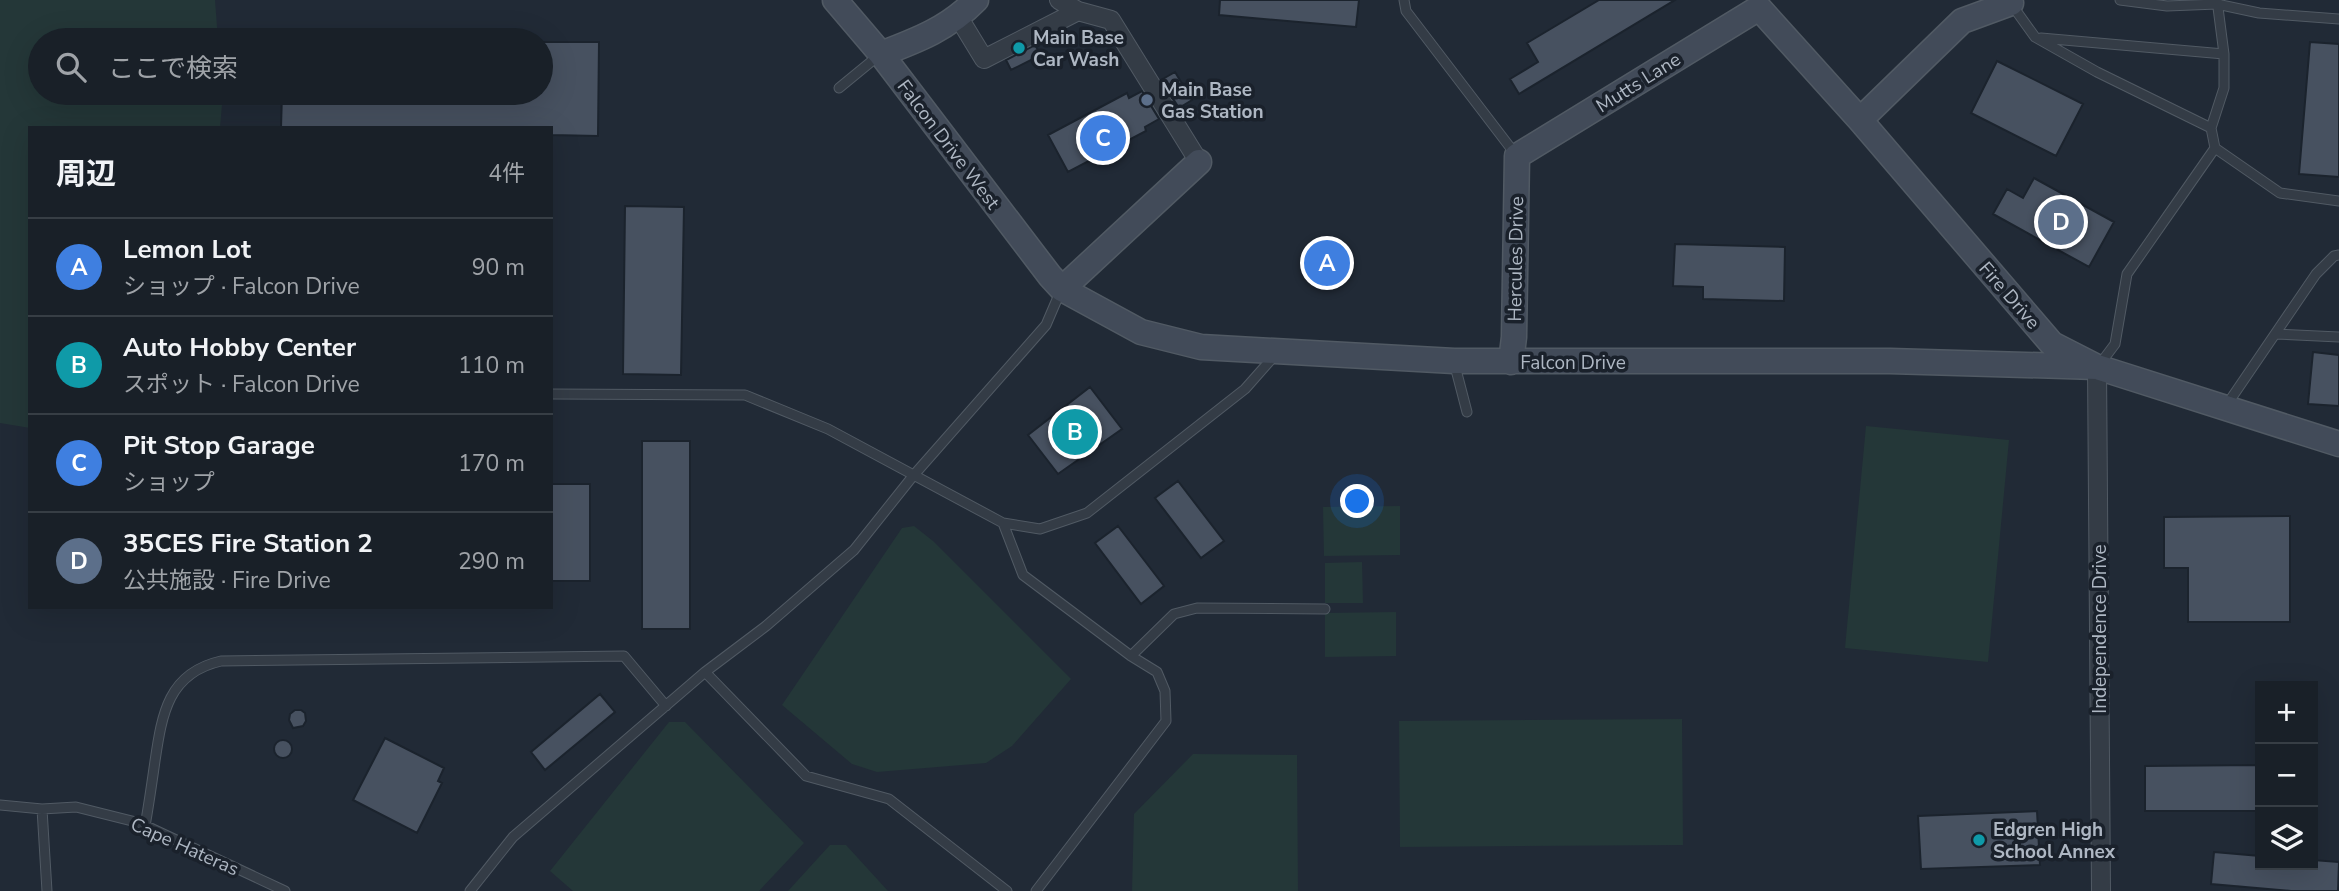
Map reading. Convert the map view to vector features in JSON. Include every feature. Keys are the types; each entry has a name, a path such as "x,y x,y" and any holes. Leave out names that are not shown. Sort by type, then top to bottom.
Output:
{"street":[{"name":"Falcon Drive West","path":"835,0 881,54 1049,276 1062,289"},
{"path":"1059,0 1078,11 1111,20 1199,162 1062,289"},
{"path":"1860,120 1962,21 2011,1"},
{"name":"Mutts Lane","path":"1517,156 1756,4"},
{"name":"Fire Drive","path":"1756,4 1860,120 2052,344 2098,367"},
{"path":"881,54 929,36 968,9 984,60 1078,11"},
{"name":"Hercules Drive","path":"1511,362 1514,337 1517,156"},
{"name":"Falcon Drive","path":"1062,289 1141,332 1201,347 1277,353 1511,362 1890,361 2098,367"},
{"path":"2098,367 2339,443"},
{"name":"Independence Drive","path":"2098,367 2101,891"}],"lane":[{"path":"1405,0 1406,11 1517,156"},
{"path":"2120,0 2167,6 2217,2 2259,13 2339,19"},
{"path":"2011,1 2035,37 2097,72 2211,128"},
{"path":"2217,2 2224,54 2224,89 2211,128 2215,148 2280,193 2339,201"},
{"path":"2035,37 2224,54"},
{"path":"839,88 881,54"},
{"path":"2098,367 2115,344 2127,274 2215,148"},
{"path":"2225,408 2316,274 2334,256 2339,255"},
{"path":"470,891 513,837 705,672 766,626 854,550 913,476 1046,325 1062,289"},
{"path":"2276,334 2339,337"},
{"path":"553,394 746,395 828,429 1003,523 1040,529 1087,513 1245,389 1277,353"},
{"path":"1454,361 1467,412"},
{"path":"1003,523 1023,575 1131,656 1157,672 1165,691 1166,721 1036,891"},
{"path":"1131,656 1174,614 1197,608 1325,609"},
{"path":"145,826 162,716 177,685 195,670 221,661 624,656 666,706"},
{"path":"705,672 806,776 889,799 1007,891"},
{"name":"Cape Hateras","path":"0,805 42,809 76,807 145,826 285,891"},
{"path":"42,809 47,891"}],"shaded area":[{"path":"0,0 215,0 217,28 28,28 28,105 222,105 220,126 28,126 28,428 0,423"},
{"path":"1866,426 2009,440 1988,662 1845,648"},
{"path":"1400,506 1400,555 1324,556 1323,507"},
{"path":"914,526 933,541 1071,679 1012,746 986,763 877,772 852,764 782,705 902,528"},
{"path":"1362,562 1363,603 1325,603 1325,563"},
{"path":"1396,612 1396,656 1325,657 1325,613"},
{"path":"1682,719 1683,845 1400,847 1399,721"},
{"path":"669,722 685,722 804,843 759,891 573,891 550,871"},
{"path":"1193,754 1297,755 1298,891 1132,891 1134,814"},
{"path":"830,845 846,845 888,891 788,891"}],"building":[{"path":"1220,0 1359,0 1356,27 1219,15"},
{"path":"1599,0 1675,0 1519,94 1510,79 1538,62 1527,43"},
{"path":"553,42 599,42 598,136 553,135 553,126 281,126 282,105 553,105"},
{"path":"2310,42 2339,44 2339,177 2299,174"},
{"path":"1035,45 1041,55 1011,70 1006,60"},
{"path":"1997,61 2083,104 2056,156 1971,113"},
{"path":"1175,72 1192,100 1179,108 1161,80"},
{"path":"1142,91 1159,119 1145,127 1146,131 1068,172 1048,135 1127,93 1129,98"},
{"path":"2034,178 2114,222 2089,267 1993,214 2007,189 2023,198"},
{"path":"625,206 684,207 681,375 623,374"},
{"path":"1675,244 1785,247 1784,301 1703,299 1703,287 1673,286"},
{"path":"2313,352 2339,355 2339,406 2308,404"},
{"path":"1090,387 1122,429 1058,474 1028,435"},
{"path":"642,441 690,441 690,629 642,629"},
{"path":"1178,481 1224,541 1201,558 1155,498"},
{"path":"553,484 590,484 590,581 553,581"},
{"path":"2290,516 2290,622 2188,622 2188,568 2164,568 2164,517"},
{"path":"1118,526 1164,586 1141,604 1095,543"},
{"path":"600,694 615,712 545,770 531,752"},
{"path":"301,710 305,713 306,721 303,726 293,728 289,720 290,714"},
{"path":"385,738 444,768 438,781 442,783 417,833 353,800"},
{"path":"283,740 289,743 292,749 289,755 283,758 277,755 274,749 277,743"},
{"path":"2255,765 2255,811 2145,811 2145,766"},
{"name":"Edgren High School Annex","path":"2037,811 2040,865 1921,869 1918,816"},
{"path":"2214,852 2255,856 2255,870 2318,870 2318,860 2339,862 2338,891 2291,891 2211,884"}],"place":[{"name":"Main Base Car Wash","path":"1019,48"},
{"name":"Main Base Gas Station","path":"1147,100"},
{"name":"Pit Stop Garage","path":"1103,138"},
{"name":"35CES Fire Station 2","path":"2061,222"},
{"name":"Lemon Lot","path":"1327,263"},
{"name":"Auto Hobby Center","path":"1075,432"},
{"name":"Edgren High School Annex","path":"1979,840"}]}
